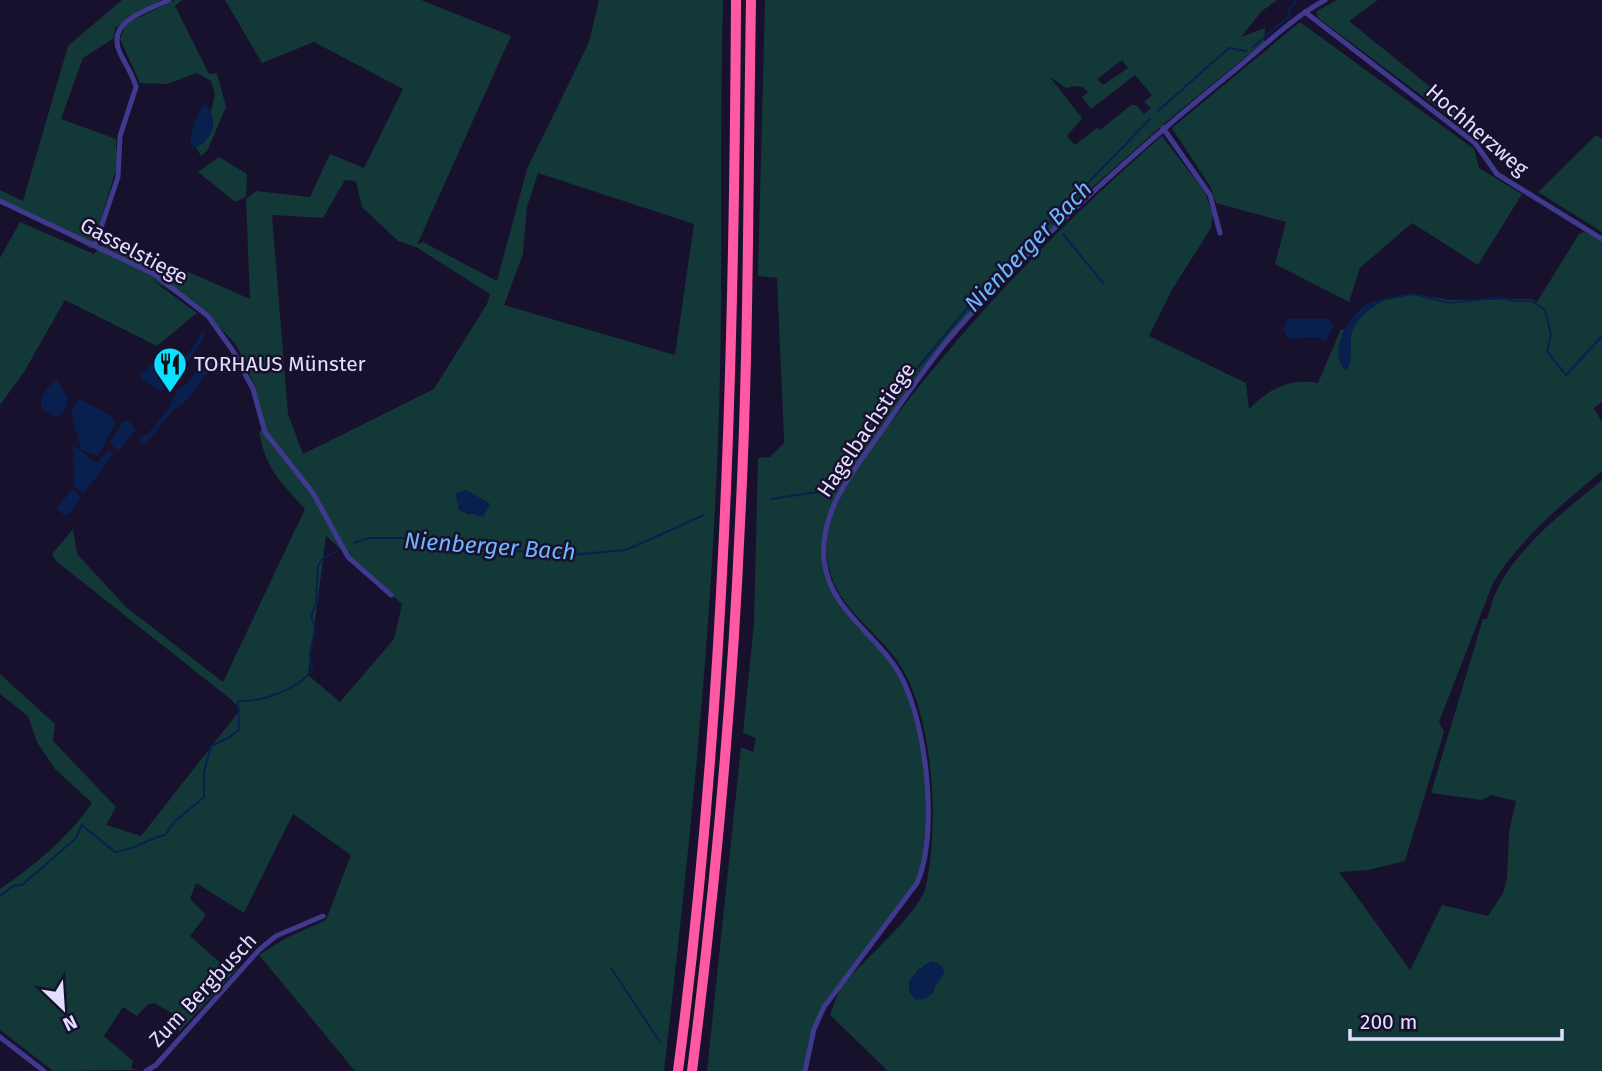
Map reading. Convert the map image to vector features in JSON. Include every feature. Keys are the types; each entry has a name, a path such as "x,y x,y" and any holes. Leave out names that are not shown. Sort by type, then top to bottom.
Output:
{"highway":[{"path":"678,1071 714,726 730,428 736,0"},
{"path":"692,1071 727,734 744,432 751,0"}],"street":[{"path":"95,245 118,177 120,136 136,88 118,47 118,33 127,20 169,0"},
{"name":"Hagelbachstiege","path":"805,1071 814,1029 824,1007 917,883 926,859 929,829 921,743 908,690 896,667 844,609 829,583 824,546 833,504 893,414 951,336 1073,211 1163,128 1305,12 1325,0"},
{"name":"Hochherzweg","path":"1305,12 1475,143 1497,174 1602,239"},
{"path":"1163,128 1210,195 1220,233"},
{"name":"Gasselstiege","path":"0,201 154,274 208,316 233,351 253,389 265,432 313,493 348,557 391,594"},
{"name":"Zum Bergbusch","path":"146,1071 156,1065 259,950 276,936 323,916"},
{"path":"0,1037 44,1071"}],"green space":[{"path":"122,0 161,0 115,28 114,38 83,58 61,119 116,139 117,166 92,249 0,199 0,190 23,201 68,46"},
{"path":"175,0 182,0 175,6 209,74 217,73 226,107 207,151 201,156 196,147 213,129 211,111 215,94 211,81 197,73 167,84 140,83 120,39 125,26 131,21"},
{"path":"225,0 421,0 511,36 417,245 423,242 497,281 527,169 589,42 599,0 723,0 721,332 710,600 697,757 664,1071 355,1071 259,955 286,938 326,920 351,855 293,814 244,913 196,883 190,899 206,915 190,936 226,968 238,968 179,1032 177,1016 154,1003 147,1005 137,1016 123,1007 104,1036 133,1061 131,1068 138,1070 53,1071 0,1030 0,889 50,850 92,803 55,769 37,742 28,716 0,694 0,674 55,724 53,741 116,807 106,825 141,836 240,710 233,701 56,561 52,554 73,529 77,554 126,607 223,682 305,509 275,474 265,455 259,431 266,430 253,382 237,347 204,315 152,280 197,313 157,346 65,300 24,372 0,405 0,258 20,222 94,254 108,237 250,299 246,199 256,191 310,197 330,154 364,168 403,89 314,42 262,63","holes":["538,173 694,224 675,355 504,305 523,254 527,207","345,180 356,181 362,207 398,241 416,247 490,294 487,304 434,389 303,454 288,414 272,215 323,218","466,490 490,504 469,514 459,510 456,494","326,536 402,604 394,639 340,702 308,675"]},
{"path":"765,0 1277,0 1262,11 1241,37 1265,28 1264,42 1166,122 1086,193 960,323 913,381 840,492 828,519 824,559 834,595 902,677 921,743 929,813 921,875 818,1018 805,1071 707,1071 741,747 753,752 756,738 743,733 754,623 758,458 770,457 784,443 777,278 758,276","holes":["1122,60 1128,68 1103,85 1097,79","1135,75 1152,95 1144,102 1151,108 1144,114 1136,105 1131,105 1100,130 1097,128 1075,145 1067,136 1082,118 1049,76 1066,88 1078,86 1086,89 1088,92 1082,97 1091,109"]},
{"path":"1337,0 1378,0 1349,21 1497,141 1487,150 1482,141 1317,17 1317,11"},
{"path":"1300,22 1474,149 1479,168 1522,194 1478,265 1412,223 1360,268 1349,302 1275,264 1286,222 1216,203 1210,186 1172,128"},
{"path":"1596,135 1602,139 1602,232 1538,192"},
{"path":"1162,136 1204,191 1213,214 1211,228 1173,288 1149,336 1246,383 1249,409 1280,386 1298,382 1318,383 1341,329 1347,331 1371,302 1413,294 1450,300 1532,299 1537,302 1579,234 1585,232 1602,242 1602,402 1594,408 1602,422 1602,471 1529,537 1493,583 1439,722 1444,732 1405,861 1368,870 1339,872 1410,970 1442,905 1488,916 1503,893 1507,879 1509,832 1516,801 1491,795 1482,800 1431,793 1483,619 1487,619 1500,584 1533,541 1602,480 1602,1071 888,1071 830,1015 843,985 902,923 922,897 930,861 933,802 926,739 909,682 896,659 840,595 829,569 827,543 834,509 864,458 956,342 1055,235","holes":["919,969 944,969 932,994 909,982"]},
{"path":"219,157 247,174 246,197 235,202 198,172"}],"water":[{"path":"205,104 212,116 212,130 205,141 192,148 194,125"},
{"path":"1389,298 1370,309 1355,325 1346,371 1338,354 1347,326 1367,304"},
{"path":"1287,319 1330,319 1334,326 1326,341 1315,337 1289,339 1283,329"},
{"path":"202,332 206,334 196,350 161,392 141,379 140,375 152,364 166,369 178,364"},
{"path":"211,358 214,364 184,403 174,409 147,442 139,443 139,436 147,435 169,408 178,389"},
{"path":"57,380 68,398 65,409 57,418 41,409 41,405 47,388"},
{"path":"79,399 110,415 116,423 98,456 81,450 71,411"},
{"path":"123,421 129,421 136,430 118,451 110,443"},
{"path":"73,445 96,463 108,451 114,453 84,493 74,486"},
{"path":"72,489 81,497 68,515 64,515 57,508"},
{"path":"466,490 490,504 483,517 459,510 456,493"},
{"path":"933,961 942,966 944,973 928,998 916,1000 909,992 909,982 924,965"}],"waterway":[{"name":"Nienberger Bach","path":"1253,47 1289,16 1289,9 1297,0"},
{"name":"Nienberger Bach","path":"1158,111 1229,48 1246,51"},
{"name":"Nienberger Bach","path":"910,377 974,300 1150,119"},
{"path":"1063,234 1104,284"},
{"path":"1387,299 1413,294 1450,303 1502,297 1511,301 1532,301 1545,310 1551,335 1547,351 1566,375 1602,336"},
{"name":"Nienberger Bach","path":"771,499 830,490 906,383"},
{"name":"Nienberger Bach","path":"354,543 369,538 412,538 558,556 626,550 704,515"},
{"name":"Nienberger Bach","path":"0,896 13,886 22,885 76,838 82,825 115,852 123,851 165,835 174,822 204,797 204,772 211,746 230,737 239,729 238,701 257,699 288,689 312,670 310,655 315,627 311,616 316,604 318,566 322,559 337,551"},
{"path":"611,968 660,1042"}],"place":[{"name":"TORHAUS Münster","path":"170,394"}]}
